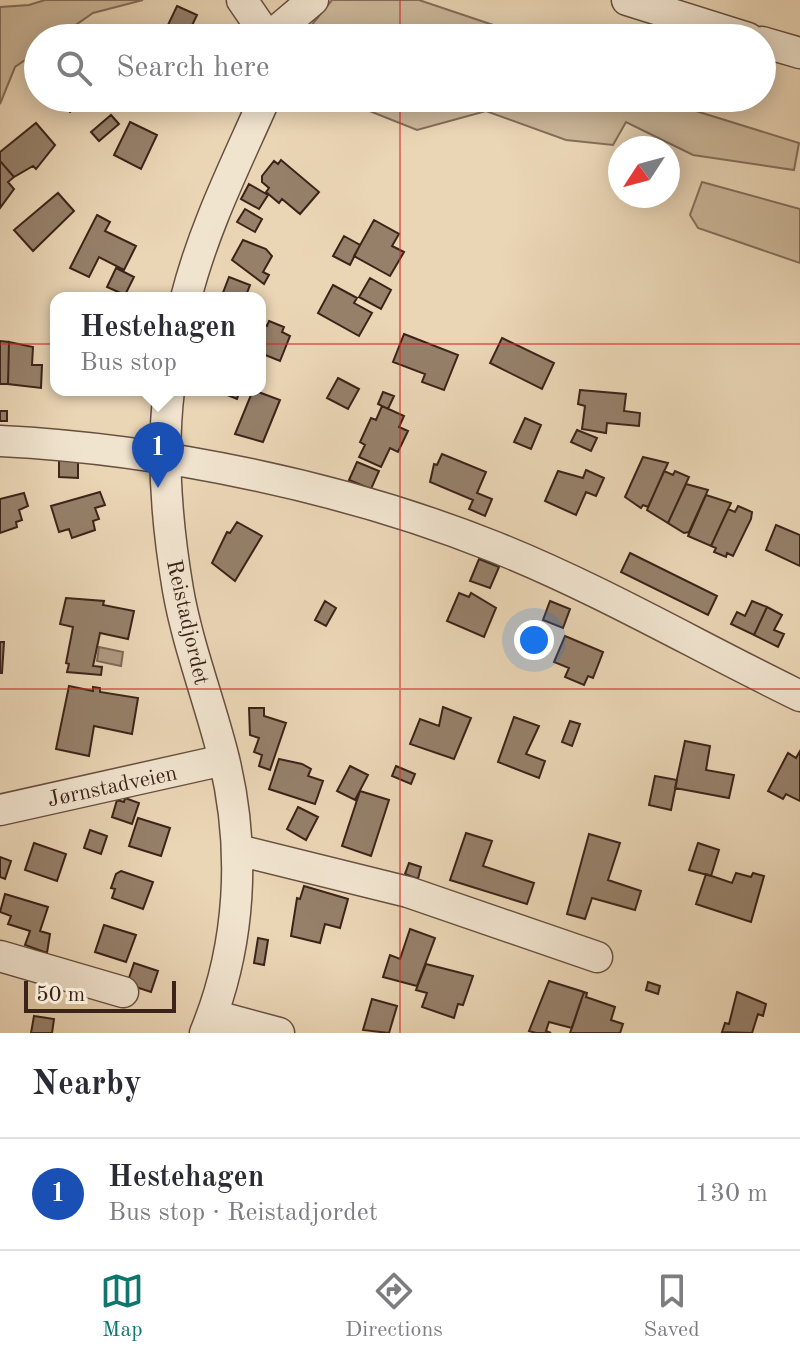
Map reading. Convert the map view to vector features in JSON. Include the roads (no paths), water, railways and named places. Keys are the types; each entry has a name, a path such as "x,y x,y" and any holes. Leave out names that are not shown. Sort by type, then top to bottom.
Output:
{"street":[{"path":"242,0 258,24"},
{"path":"285,24 313,0"},
{"path":"627,0 703,24"},
{"path":"776,46 800,53"},
{"path":"188,292 224,185 258,112"},
{"name":"Reistadjordet","path":"169,396 167,497 178,590 224,760 238,850 231,943 208,1024"},
{"path":"0,441 72,445 167,459 313,490 420,519 550,571 800,696"},
{"name":"Jørnstadveien","path":"0,810 224,760"},
{"path":"238,850 408,892 597,957"},
{"path":"0,956 123,992"},
{"path":"208,1024 279,1033"}],"place":[{"name":"Hestehagen","path":"158,488"}]}
